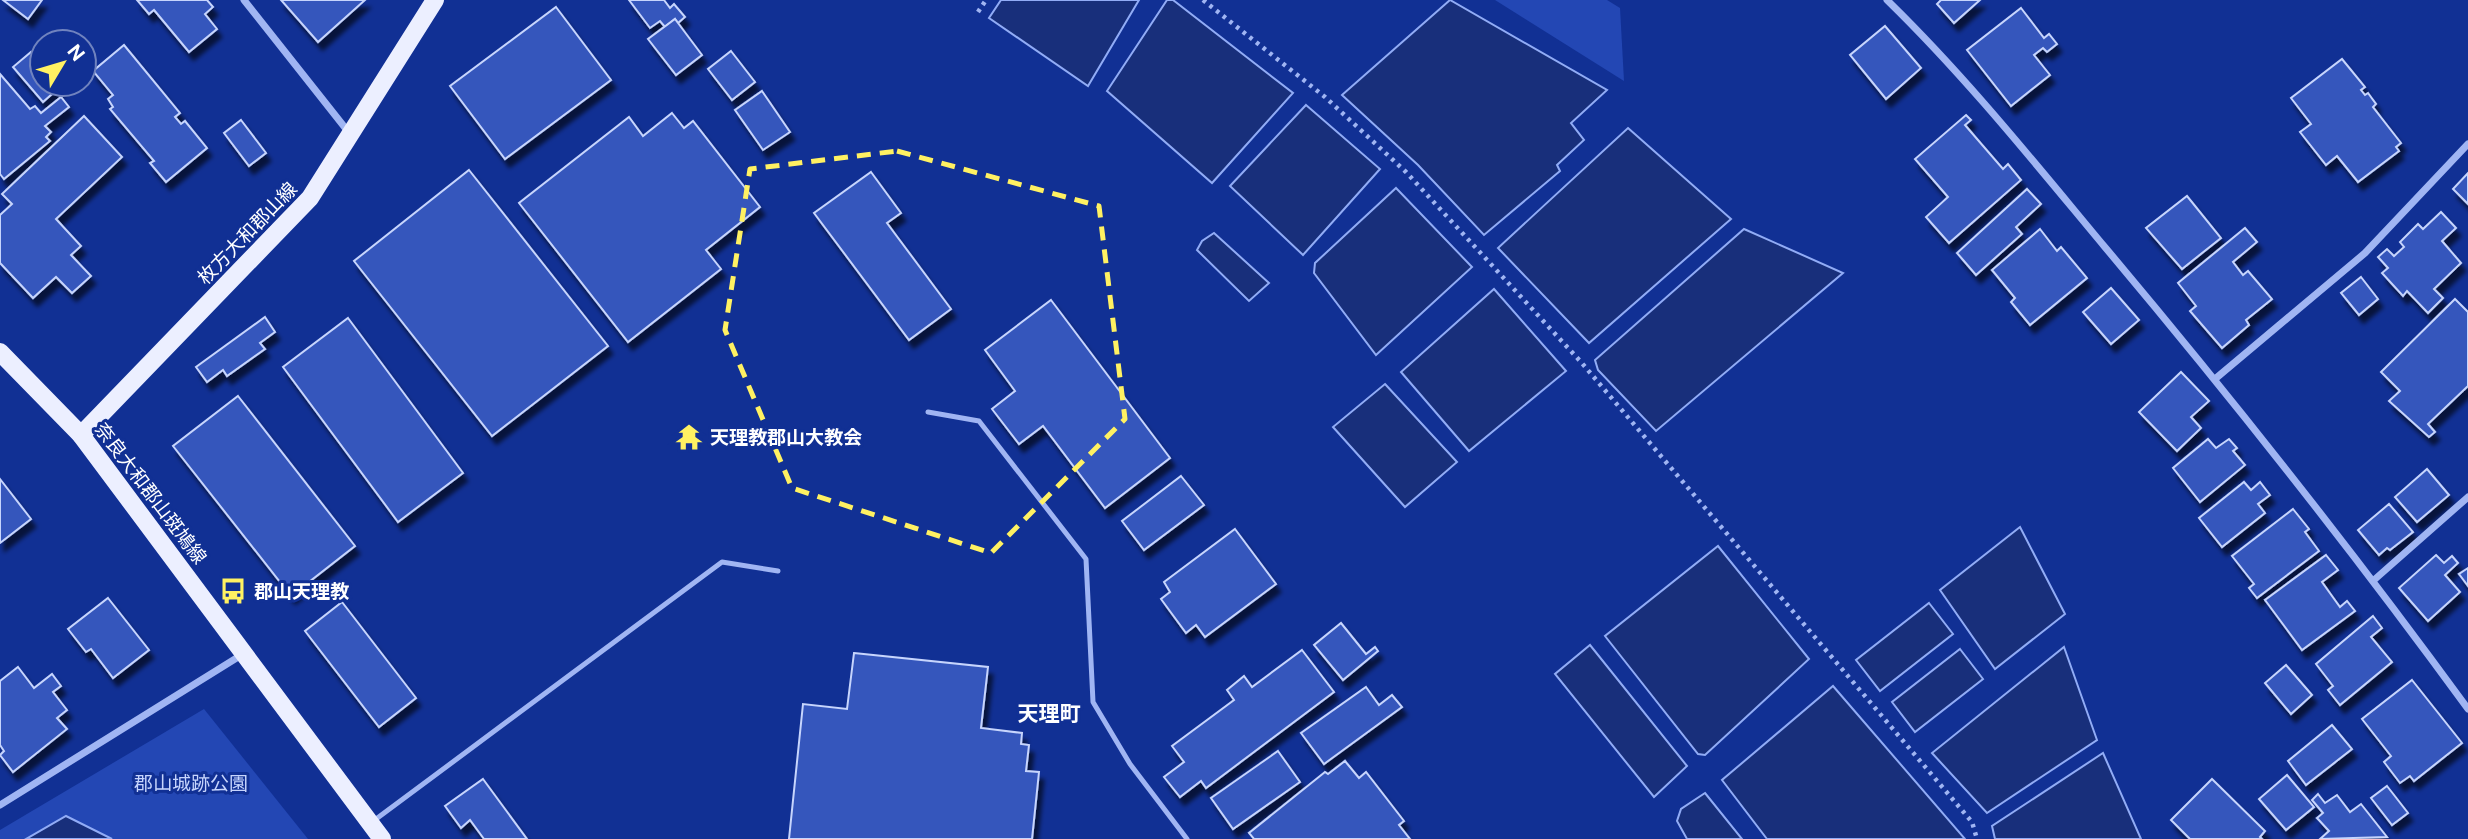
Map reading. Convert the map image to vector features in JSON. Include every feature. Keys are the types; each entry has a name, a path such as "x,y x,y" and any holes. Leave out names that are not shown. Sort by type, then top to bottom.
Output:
{"main road":[{"name":"枚方大和郡山線","path":"81,435 310,198 435,0"},
{"name":"奈良大和郡山斑鳩線","path":"3,359 81,435 382,839"}],"street":[{"path":"244,0 351,135"},
{"path":"1887,0 1948,60 2215,379 2374,580 2468,709"},
{"path":"2215,379 2365,253 2468,144"},
{"path":"2374,580 2468,497"},
{"path":"0,805 244,653"}],"lane":[{"path":"928,412 979,421 1086,559 1093,702 1130,764 1187,839"},
{"path":"370,823 722,562 778,571"}],"path":[{"path":"978,12 986,0"},
{"path":"1203,0 1325,97 1406,172 1489,262 1581,362 1972,822 1976,839"}],"highlighted area":[{"path":"897,151 1099,206 1125,419 991,553 792,488 725,330 750,169"}],"green space":[{"path":"1495,0 1607,0 1620,8 1624,81"},
{"name":"郡山城跡公園","path":"204,709 308,839 0,839 0,830"}],"shaded area":[{"path":"1001,0 1139,0 1088,86 989,18"},
{"path":"1167,0 1173,0 1293,93 1212,183 1107,91"},
{"path":"1450,0 1607,90 1571,123 1584,140 1557,165 1560,171 1484,235 1418,165 1342,95"},
{"path":"1306,105 1380,169 1303,255 1230,186"},
{"path":"1628,128 1731,219 1589,343 1498,248"},
{"path":"1396,188 1472,267 1376,355 1314,273 1315,263"},
{"path":"1744,229 1843,273 1656,431 1598,370 1595,360"},
{"path":"1214,233 1269,283 1249,301 1197,250 1202,241"},
{"path":"1494,289 1566,371 1469,451 1401,372"},
{"path":"1385,384 1457,462 1405,507 1333,427"},
{"path":"2020,527 2065,614 1995,669 1940,590"},
{"path":"1718,546 1809,659 1705,755 1698,754 1605,636"},
{"path":"1929,603 1953,634 1880,691 1856,660"},
{"path":"1590,645 1687,766 1654,797 1555,674"},
{"path":"2064,647 2097,740 1987,813 1932,753"},
{"path":"1960,649 1983,679 1915,732 1892,702"},
{"path":"1833,686 1965,839 1767,839 1722,780"},
{"path":"2103,753 2141,839 1995,839 1992,826"},
{"path":"1705,793 1742,839 1687,839 1677,821 1681,809"},
{"path":"66,816 112,839 26,839"}],"building":[{"path":"3,0 42,0 28,19"},
{"path":"137,0 207,0 213,7 205,14 217,29 189,52 154,10 149,14"},
{"path":"281,0 365,0 318,42"},
{"path":"629,0 664,0 670,8 674,4 685,17 678,23 675,19 665,27 660,21 650,28"},
{"path":"1941,0 1980,0 1954,23 1937,4"},
{"path":"556,7 611,80 505,159 450,86"},
{"path":"2021,8 2044,38 2049,34 2057,44 2047,52 2043,48 2034,55 2050,75 2011,106 1967,50"},
{"path":"675,19 702,55 676,75 648,39"},
{"path":"1885,26 1921,68 1886,99 1850,55"},
{"path":"124,45 180,113 175,117 181,124 185,121 207,148 166,182 150,163 154,161 110,109 113,107 108,99 113,95 98,77 98,67"},
{"path":"731,51 755,82 732,100 708,69"},
{"path":"28,54 28,84 13,67"},
{"path":"2342,59 2365,87 2361,90 2365,95 2368,93 2376,104 2373,107 2401,143 2396,147 2399,151 2358,182 2337,156 2326,165 2300,132 2311,124 2291,98"},
{"path":"0,74 30,109 35,106 41,113 60,98 69,107 45,126 51,132 46,137 50,141 4,179 0,174"},
{"path":"762,91 790,132 763,150 735,110"},
{"path":"672,113 684,128 693,121 760,207 706,250 721,269 628,342 519,203 629,117 643,136"},
{"path":"1966,115 1971,120 1965,125 2003,169 2008,164 2021,180 1949,243 1926,217 1948,197 1915,159"},
{"path":"84,116 122,157 56,219 81,246 71,255 91,276 72,293 56,277 33,298 0,263 0,215 12,204 2,194"},
{"path":"241,120 266,153 249,166 224,133"},
{"path":"469,170 608,346 492,436 354,261"},
{"path":"871,172 901,213 887,223 951,309 909,340 814,213"},
{"path":"2468,173 2468,204 2453,189"},
{"path":"2027,189 2041,204 2016,227 2022,234 1976,275 1957,253"},
{"path":"2187,196 2221,238 2182,269 2146,228"},
{"path":"2441,212 2456,228 2442,241 2461,263 2434,289 2443,298 2428,313 2407,291 2403,296 2382,273 2388,268 2378,257 2387,249 2394,256 2404,247 2400,242 2418,224 2423,229"},
{"path":"2245,228 2257,242 2233,262 2243,275 2248,271 2272,299 2246,320 2249,325 2222,348 2190,311 2196,306 2178,283"},
{"path":"2040,229 2057,251 2061,247 2087,278 2030,325 2011,302 2015,298 1992,270"},
{"path":"2361,277 2378,299 2359,315 2341,293"},
{"path":"2111,288 2139,320 2111,344 2083,312"},
{"path":"2455,299 2468,312 2468,386 2428,424 2435,432 2429,437 2389,401 2400,391 2381,372"},
{"path":"1051,300 1170,458 1105,508 1043,426 1019,444 992,409 1015,391 985,350"},
{"path":"265,317 275,332 260,343 265,349 227,376 223,370 207,382 196,367"},
{"path":"348,318 463,473 398,522 283,367"},
{"path":"2181,372 2209,401 2191,417 2201,428 2177,451 2139,412"},
{"path":"238,396 355,546 291,596 173,446"},
{"path":"2208,439 2216,448 2229,439 2237,448 2233,451 2245,465 2200,502 2173,468"},
{"path":"2427,469 2449,495 2417,522 2395,497"},
{"path":"1181,476 1204,505 1144,550 1122,521"},
{"path":"0,479 31,519 0,543"},
{"path":"2244,482 2251,490 2260,482 2270,495 2258,504 2265,513 2222,547 2199,518"},
{"path":"2389,504 2413,532 2379,555 2358,530"},
{"path":"2293,509 2309,529 2305,532 2319,551 2257,598 2249,588 2254,584 2232,556"},
{"path":"1235,529 1276,584 1205,637 1196,625 1186,633 1161,599 1170,592 1164,582"},
{"path":"2326,555 2338,570 2322,582 2340,607 2347,601 2355,611 2302,650 2265,600"},
{"path":"2436,555 2444,563 2452,556 2458,563 2445,575 2460,592 2428,621 2399,588"},
{"path":"2468,568 2468,586 2459,574"},
{"path":"108,598 149,650 113,678 91,649 86,652 68,629"},
{"path":"342,602 416,698 379,727 305,631"},
{"path":"2373,616 2382,628 2371,637 2392,662 2340,705 2328,690 2333,686 2316,664"},
{"path":"1341,623 1366,654 1375,647 1378,651 1343,680 1314,645"},
{"path":"1302,650 1334,692 1206,788 1201,781 1180,797 1164,777 1184,762 1172,746 1234,700 1227,690 1244,676 1252,687"},
{"path":"854,653 988,667 981,728 1022,733 1021,744 1029,745 1026,771 1039,772 1032,839 789,839 803,704 847,709"},
{"path":"2286,665 2312,695 2291,714 2265,683"},
{"path":"18,667 34,688 52,674 61,686 53,692 67,710 57,718 67,729 13,772 0,755 4,751 0,745 0,681"},
{"path":"2412,680 2462,743 2414,781 2410,776 2400,783 2384,762 2391,756 2362,719"},
{"path":"1366,687 1379,705 1392,695 1402,707 1324,764 1301,733"},
{"path":"2332,725 2352,749 2306,785 2288,761"},
{"path":"1278,751 1300,782 1233,829 1211,798"},
{"path":"1345,761 1359,778 1366,772 1404,821 1399,825 1410,839 1254,839 1249,833 1325,772 1328,774"},
{"path":"2287,775 2314,807 2286,830 2259,799"},
{"path":"483,779 527,839 484,839 470,820 461,828 445,806"},
{"path":"2212,779 2265,831 2260,837 2262,839 2190,839 2171,820"},
{"path":"2387,786 2408,813 2392,825 2371,798"},
{"path":"2318,794 2325,803 2337,795 2350,812 2361,804 2387,837 2320,839 2329,831 2317,818 2323,813 2312,800"}],"place":[{"name":"天理教郡山大教会","path":"689,437"},
{"name":"郡山天理教","path":"233,591"}],"district":[{"name":"天理町","path":"1049,714"}]}
